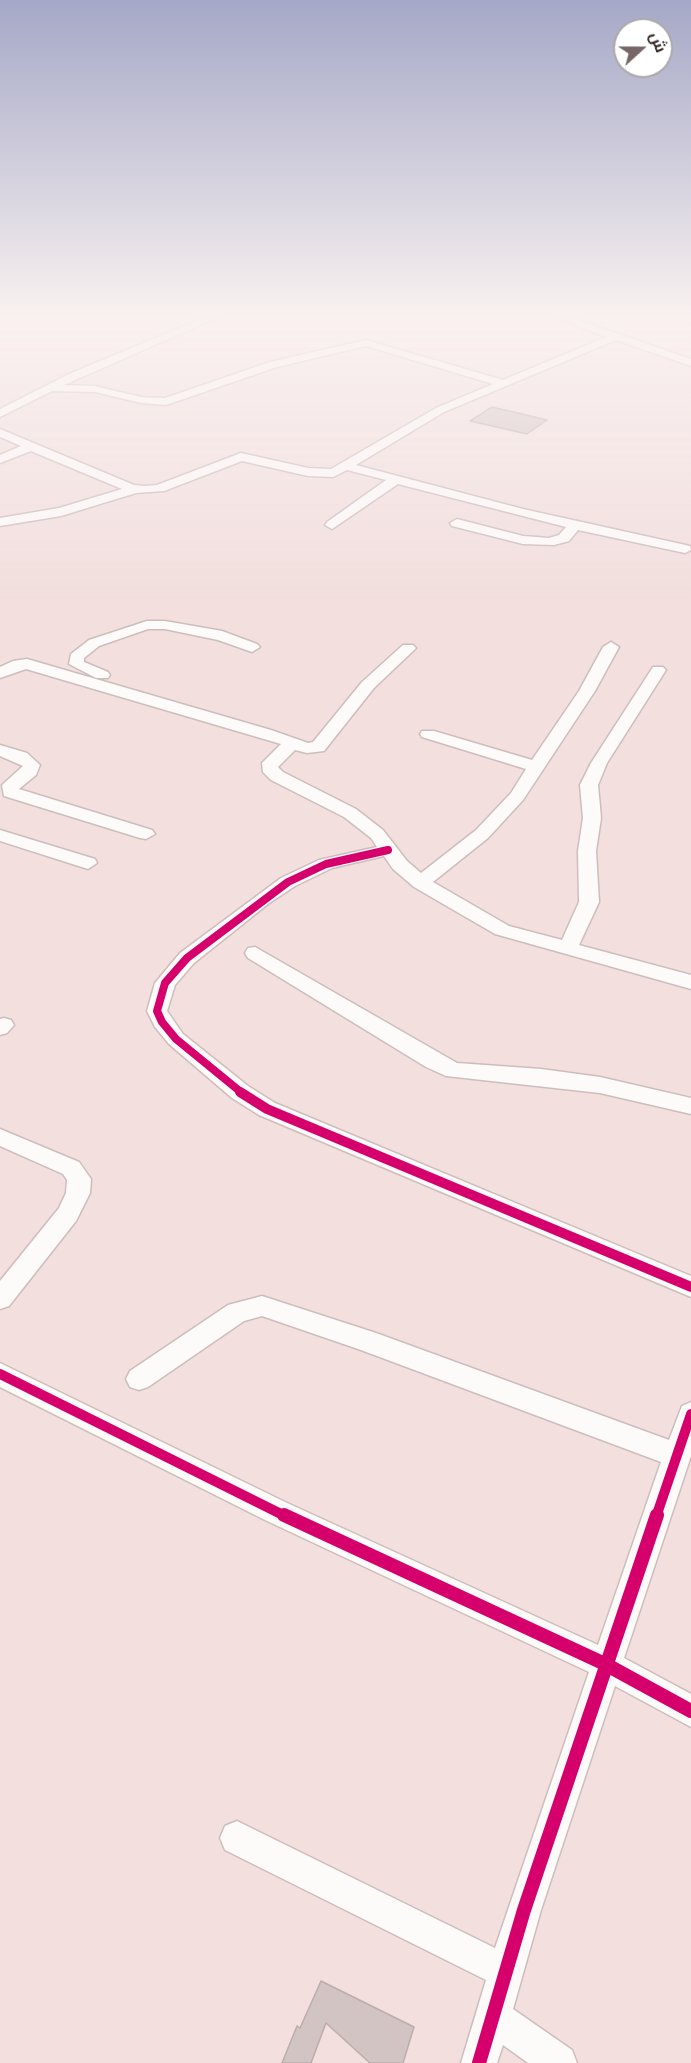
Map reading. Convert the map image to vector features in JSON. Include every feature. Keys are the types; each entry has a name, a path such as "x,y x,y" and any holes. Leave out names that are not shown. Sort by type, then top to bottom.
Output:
{"street":[{"path":"0,522 61,512 138,489 159,488 241,457 321,474 333,473 395,434 437,412"},
{"path":"0,433 138,489"},
{"path":"0,459 32,446"},
{"path":"347,466 395,480 685,549"},
{"path":"332,525 395,480"},
{"path":"457,523 523,540 549,542 564,538 576,524"},
{"path":"252,647 222,636 155,624 94,643 76,657 77,664 85,669 249,722 265,733"},
{"path":"421,883 482,834 517,796 587,692 610,647"},
{"path":"0,673 18,664 27,664 254,732 265,733 308,748 318,747 368,685 408,648"},
{"path":"568,947 589,902 587,851 592,818 589,785 599,763 658,670"},
{"path":"428,734 537,767"},
{"path":"293,743 270,763 272,771 277,776 350,813 377,834 388,850 421,883 502,930 691,982"},
{"path":"0,750 21,757 32,765 30,771 11,785 10,792 146,834"},
{"path":"0,835 88,864"},
{"path":"388,850 326,864 288,882 261,900 187,958 165,983 157,1011 162,1022 185,1047 240,1092 267,1109 691,1287"},
{"path":"255,953 434,1062 454,1071 541,1077 600,1085 691,1106"},
{"path":"0,1137 71,1168 79,1179 78,1193 68,1214 0,1299"},
{"path":"139,1379 237,1312 262,1306 367,1341 677,1456"},
{"path":"0,1374 275,1511 605,1664 691,1711"},
{"path":"479,2063 494,2017 505,1971 605,1664 691,1414"},
{"path":"237,1838 505,1971"},
{"path":"494,2017 559,2063"}],"building":[{"path":"484,412 514,412 547,420 527,434 470,421"},
{"path":"321,1981 414,2027 403,2063 370,2063 326,2023 311,2063 282,2063 297,2026 300,2028"}],"cycle path":[{"path":"388,850 326,864 288,882 261,900 187,958 165,983 157,1011 162,1022 176,1039 240,1092 267,1109 691,1287"},
{"path":"0,1374 275,1511 605,1664 691,1711"},
{"path":"479,2063 524,1910 691,1414"}]}
